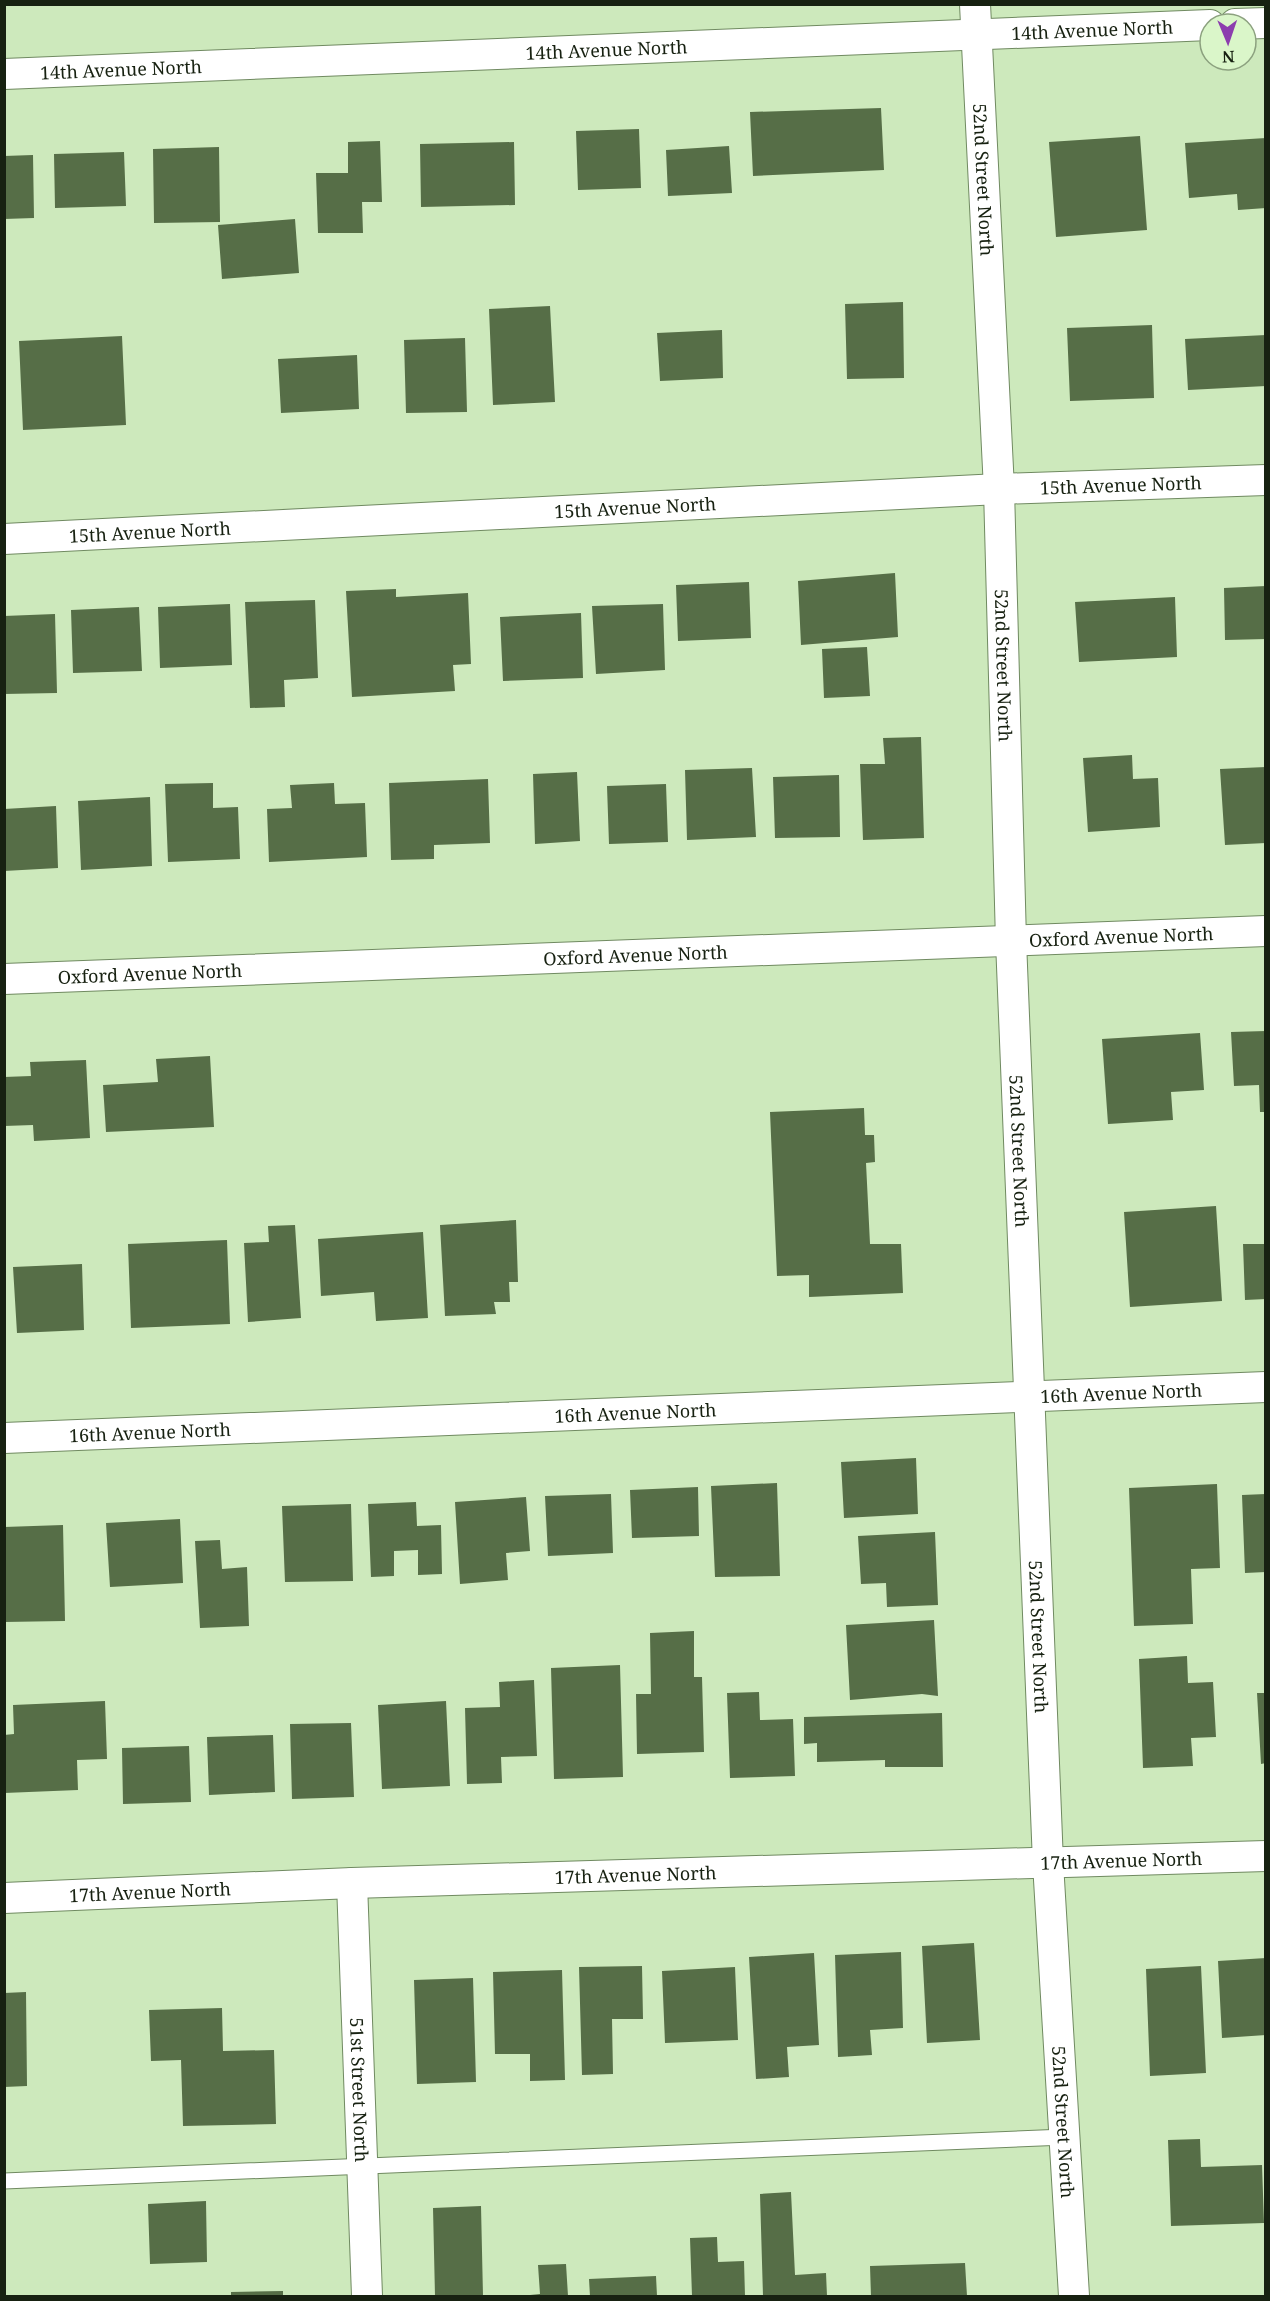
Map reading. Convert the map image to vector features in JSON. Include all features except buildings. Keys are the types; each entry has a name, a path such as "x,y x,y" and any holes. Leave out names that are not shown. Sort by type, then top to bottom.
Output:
{"street":[{"name":"52nd Street North","path":"975,4 999,489 1011,941 1048,1863 1074,2296"},
{"name":"14th Avenue North","path":"4,74 1198,26"},
{"name":"15th Avenue North","path":"4,539 999,489 1266,480"},
{"name":"Oxford Avenue North","path":"4,979 1266,931"},
{"name":"16th Avenue North","path":"4,1438 1266,1387"},
{"name":"17th Avenue North","path":"4,1898 352,1883 1266,1856"},
{"name":"51st Street North","path":"352,1883 367,2296"}],"lane":[{"path":"4,2181 1065,2137"}]}
